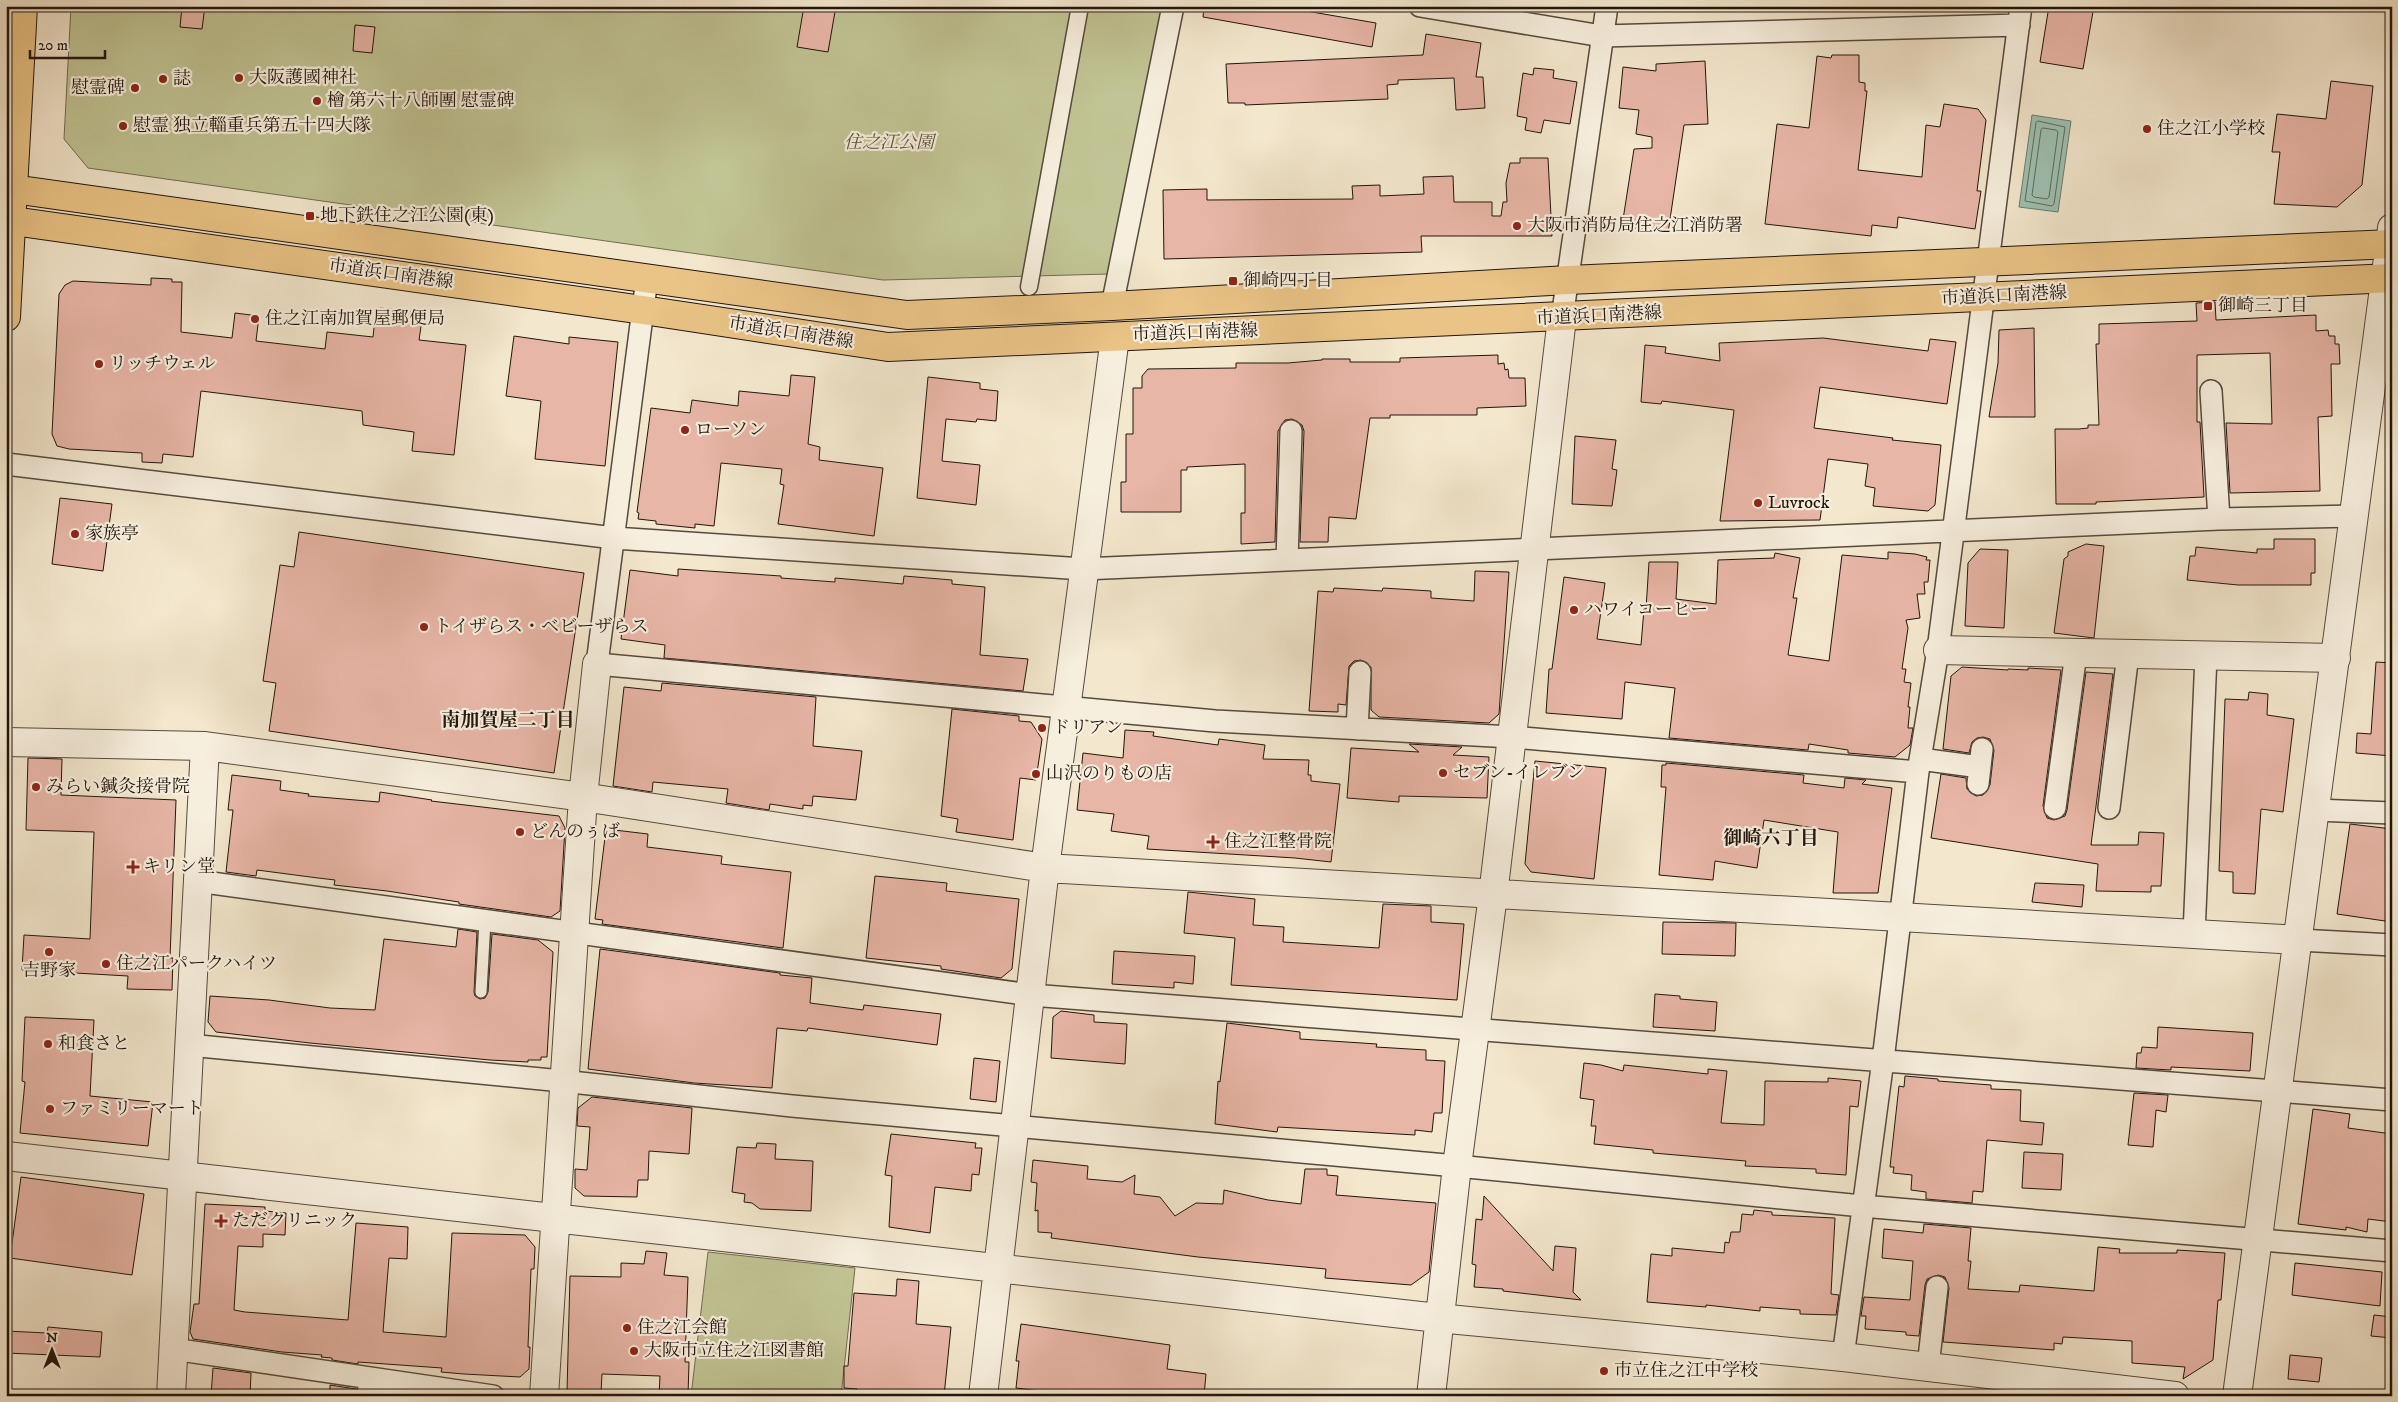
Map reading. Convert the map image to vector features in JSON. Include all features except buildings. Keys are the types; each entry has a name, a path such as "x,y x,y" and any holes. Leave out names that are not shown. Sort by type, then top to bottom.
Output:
{"main road":[{"path":"6,317 9,188 22,6"},
{"name":"市道浜口南港線","path":"9,188 907,315 1112,306 1568,280 1987,262 2391,239"},
{"name":"市道浜口南港線","path":"9,220 643,310 888,348 2388,278"}],"street":[{"path":"1028,287 1080,6"},
{"path":"1112,306 1174,6"},
{"path":"1420,6 1602,36 2020,16 1938,650 1919,766 1883,1060 1843,1357"},
{"path":"1430,1396 1457,1166 1493,895 1562,318 1607,6"},
{"path":"2238,1396 2257,1239 2279,1090 2354,516 2388,278 2391,239"},
{"path":"544,1396 557,1217 562,1080 583,797 647,278"},
{"path":"983,1396 1045,868 1115,336"},
{"path":"2211,391 2218,519"},
{"path":"1287,560 1291,431"},
{"path":"6,464 614,538 1083,569 2218,519 2354,516"},
{"path":"1938,650 2336,658"},
{"path":"2054,808 2076,653"},
{"path":"2109,808 2128,654"},
{"path":"2194,934 2206,656"},
{"path":"598,664 1215,721 1512,738 1919,766 1980,767"},
{"path":"1357,729 1360,672"},
{"path":"6,742 205,746 583,797 1045,868 2392,946"},
{"path":"171,1396 205,746"},
{"path":"2315,810 2392,812"},
{"path":"197,881 1031,995 2392,1100"},
{"path":"189,1045 562,1080 792,1106 1457,1166 1862,1206 2392,1251"},
{"path":"6,1156 1438,1318 1843,1357 2175,1396"},
{"path":"1928,1366 1937,1287"},
{"path":"173,1349 369,1387 493,1396"}],"lane":[{"path":"481,992 485,921"}],"green space":[{"name":"住之江公園","path":"71,6 1162,6 1109,274 883,280 88,168 64,139"},
{"path":"708,1252 855,1268 841,1396 691,1396"}],"water":[{"path":"2032,115 2071,121 2058,212 2019,207"}],"place":[{"name":"大阪護國神社","path":"239,78"},
{"name":"誌","path":"163,79"},
{"name":"慰霊碑","path":"135,88"},
{"name":"檜 第六十八師團 慰霊碑","path":"317,101"},
{"name":"慰霊 独立輜重兵第五十四大隊","path":"123,126"},
{"name":"住之江小学校","path":"2147,129"},
{"name":"地下鉄住之江公園(東)","path":"310,216"},
{"name":"大阪市消防局住之江消防署","path":"1517,226"},
{"name":"御崎四丁目","path":"1233,281"},
{"name":"御崎三丁目","path":"2208,306"},
{"name":"住之江南加賀屋郵便局","path":"255,319"},
{"name":"リッチウェル","path":"99,364"},
{"name":"ローソン","path":"685,430"},
{"name":"Luvrock","path":"1758,503"},
{"name":"家族亭","path":"75,534"},
{"name":"ハワイコーヒー","path":"1574,610"},
{"name":"トイザらス・ベビーザらス","path":"424,627"},
{"name":"ドリアン","path":"1042,728"},
{"name":"セブン-イレブン","path":"1443,773"},
{"name":"山沢のりもの店","path":"1036,774"},
{"name":"みらい鍼灸接骨院","path":"36,787"},
{"name":"どんのぅば","path":"520,832"},
{"name":"住之江整骨院","path":"1213,842"},
{"name":"キリン堂","path":"133,867"},
{"name":"吉野家","path":"49,952"},
{"name":"住之江パークハイツ","path":"106,964"},
{"name":"和食さと","path":"48,1044"},
{"name":"ファミリーマート","path":"50,1109"},
{"name":"ただクリニック","path":"221,1221"},
{"name":"住之江会館","path":"627,1328"},
{"name":"大阪市立住之江図書館","path":"634,1351"},
{"name":"市立住之江中学校","path":"1604,1371"}],"district":[{"name":"南加賀屋二丁目","path":"508,720"},
{"name":"御崎六丁目","path":"1771,838"}]}
